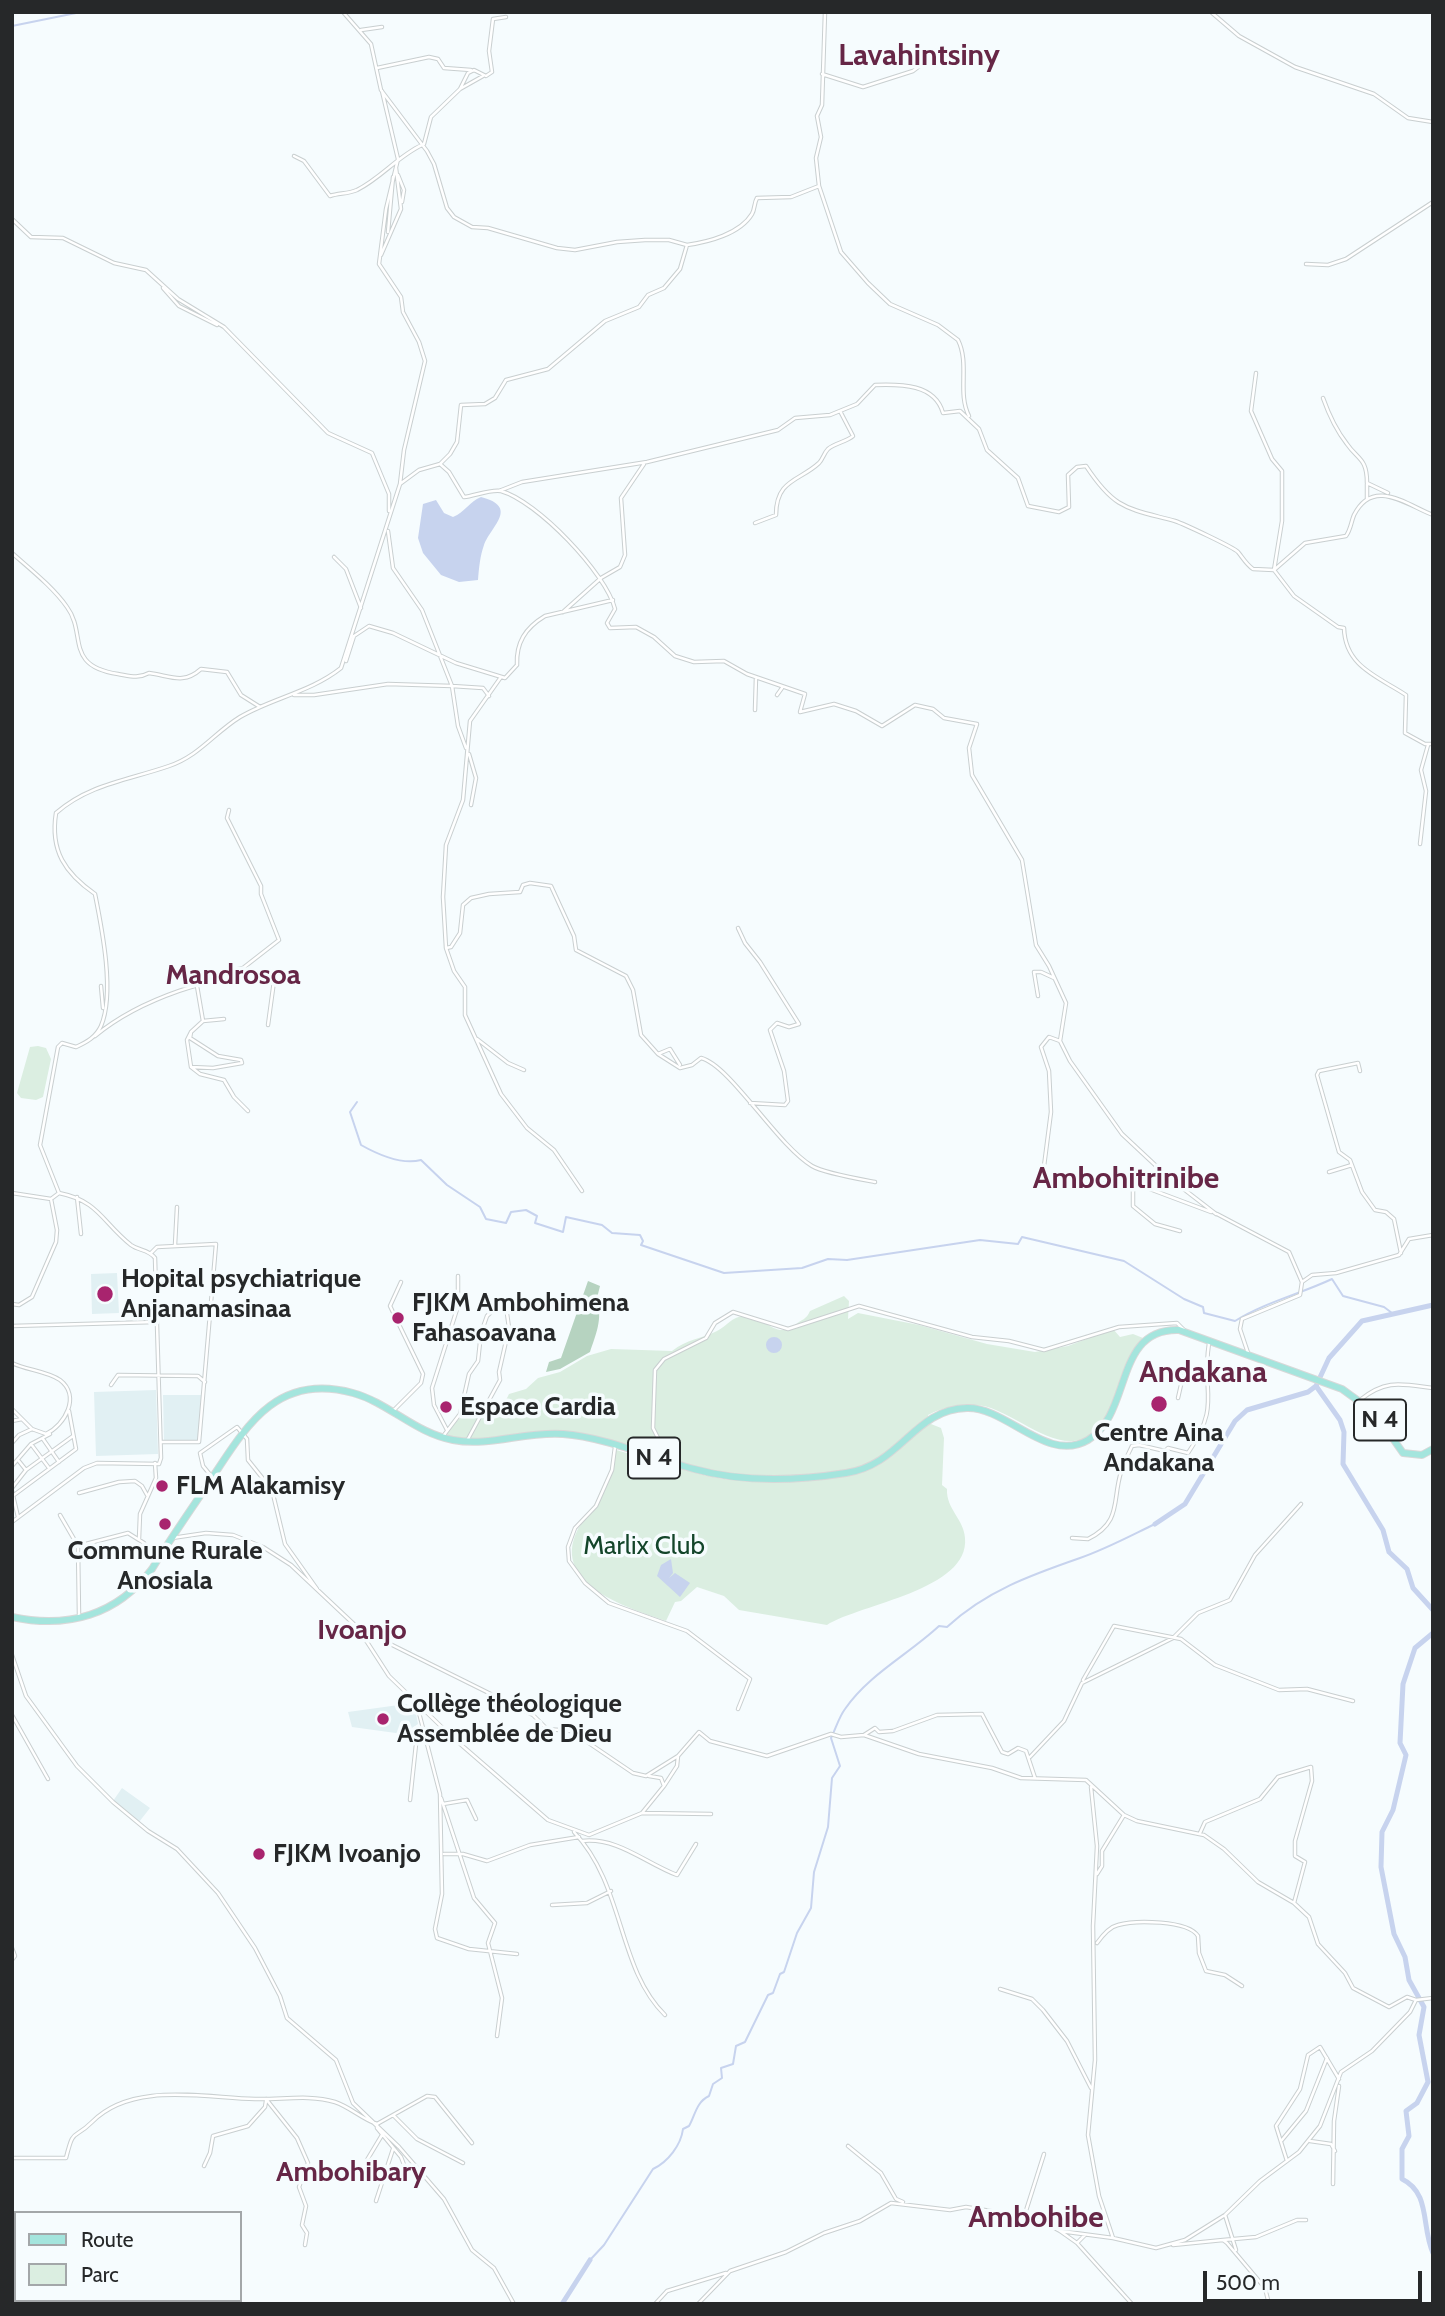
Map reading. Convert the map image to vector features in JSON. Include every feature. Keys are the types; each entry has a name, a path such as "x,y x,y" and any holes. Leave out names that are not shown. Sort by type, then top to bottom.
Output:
{"main road":[{"name":"N 4","path":"12,1617 43,1622 79,1619 118,1603 141,1583 256,1415 292,1394 305,1391 340,1390 367,1398 443,1437 467,1442 564,1434 720,1476 763,1480 863,1470 887,1458 931,1418 948,1410 973,1408 1000,1416 1051,1444 1084,1442 1098,1432 1108,1419 1132,1357 1142,1342 1164,1330 1184,1330 1318,1378 1360,1400 1378,1417 1400,1451 1416,1456 1433,1449"}],"street":[{"path":"343,12 347,20 361,30 371,44 398,159 380,258 382,271 401,297 403,312 419,342 425,361 404,450 400,484 344,663"},
{"path":"825,12 822,105 817,116 821,137 816,159 819,186 841,252 890,304 938,325 958,340 965,386 963,405 979,429 987,450 1018,478 1028,506 1059,512 1069,507 1068,475 1077,467 1086,466 1102,491 1115,503 1175,521 1210,537 1237,550 1253,569 1274,570 1305,543 1346,536 1354,515 1367,499 1367,472 1362,461 1333,424 1323,398"},
{"path":"1211,12 1239,36 1295,67 1374,94 1408,118 1433,122"},
{"path":"506,18 493,19 489,51 493,70 490,75 460,89 431,117 424,144 434,163 447,208 472,227 488,228 542,246 575,250 645,240 669,240 687,245 716,239 738,226 752,213 757,198 791,197 819,186"},
{"path":"361,30 382,27"},
{"path":"377,68 429,57 438,59 444,68 471,70 483,76"},
{"path":"822,74 863,87 913,71 930,58 952,64"},
{"path":"460,89 471,70"},
{"path":"381,90 427,150"},
{"path":"294,156 304,161 330,196 359,189 398,159 422,145"},
{"path":"380,258 404,190 396,166"},
{"path":"388,235 393,177"},
{"path":"1306,264 1328,265 1346,259 1433,201"},
{"path":"12,219 31,237 63,238 114,264 138,267 224,327 328,433 372,453 389,494 390,514"},
{"path":"400,484 419,470 440,464 457,442 461,405 485,404 495,398 506,380 548,369 605,321 639,307 648,295 664,288 680,269 687,245"},
{"path":"1256,373 1251,411 1272,459 1282,471 1282,521 1274,570 1294,596 1338,628 1344,628 1344,638 1353,659 1368,675 1406,695 1405,733 1428,745 1433,744"},
{"path":"440,464 449,472 464,497 499,491 522,482 647,462 778,430 795,418 840,411 860,402 874,385 916,386 939,401 943,413 960,411 970,418"},
{"path":"755,523 776,515 776,503 790,479 806,474 821,461 828,449 853,436 840,411"},
{"path":"563,612 601,578 620,567 625,555 621,499 640,467 647,462"},
{"path":"1367,483 1433,515"},
{"path":"499,491 522,500 552,522 601,578 615,609 607,622 610,628 636,627 654,637 675,656 694,662 724,661 782,688 805,694 800,712 834,704 856,711 882,726 915,705 933,709 943,719 977,724 970,748 972,775 1022,860 1036,945 1066,1003 1060,1041 1070,1062 1122,1134 1159,1169 1216,1214"},
{"path":"1367,499 1391,495"},
{"path":"388,527 393,568 422,610 452,686 458,726 476,778 471,805"},
{"path":"12,553 68,608 78,647 90,664 114,674 140,677 149,673 181,680 191,678 201,669 214,668 227,672 241,695 260,707"},
{"path":"334,557 346,569 361,608"},
{"path":"582,1191 554,1150 527,1128 501,1094 485,1062 466,1015 465,987 454,971 446,947 443,897 446,845 463,800 470,721 502,677 510,674 517,665 516,646 528,629 545,616 613,600"},
{"path":"92,1038 101,1026 106,998 95,894 73,877 54,843 56,813 74,797 171,765 201,751 238,718 294,695 334,673 344,663 354,636 369,626 441,654 456,663 502,677"},
{"path":"755,710 756,677"},
{"path":"294,695 314,695 388,684 483,688 489,696"},
{"path":"777,695 782,688"},
{"path":"1420,844 1424,788 1421,770 1428,745"},
{"path":"1424,788 1432,789"},
{"path":"224,979 229,971 243,968 279,940 261,894 261,886 228,818 229,810"},
{"path":"446,947 451,947 460,933 463,905 471,898 520,892 523,885 530,883 551,886 574,936 576,950 626,976 633,990 641,1035 658,1054 675,1067 680,1065"},
{"path":"738,928 745,943 761,962 773,987 799,1024 789,1027 777,1023 770,1030 784,1071 788,1101 785,1105 749,1103"},
{"path":"1038,996 1034,972 1054,978"},
{"path":"59,1193 40,1145 58,1047 62,1043 76,1047 140,1006 197,986 224,979 259,975 273,978 275,986 268,1026"},
{"path":"101,986 104,1011"},
{"path":"197,986 203,1021"},
{"path":"191,1068 187,1040 191,1032 203,1021 225,1019"},
{"path":"191,1032 190,1038 205,1049 218,1056 241,1060 242,1063 213,1068 191,1068"},
{"path":"1060,1041 1049,1037 1041,1047 1049,1071 1051,1112 1043,1174 1072,1182 1133,1185 1216,1214 1289,1252 1302,1282 1302,1290 1300,1294 1242,1319 1240,1329 1248,1353"},
{"path":"477,1039 509,1063 524,1070"},
{"path":"658,1054 670,1049 680,1068 692,1065 701,1058 710,1060 729,1076 749,1103 789,1147 813,1167 827,1173 844,1173 874,1182"},
{"path":"1360,1071 1358,1063 1317,1072 1339,1152 1352,1165 1362,1192 1375,1210 1386,1212 1394,1219 1401,1253"},
{"path":"191,1068 224,1080 234,1097 248,1111"},
{"path":"1329,1172 1352,1165"},
{"path":"1133,1185 1133,1206 1155,1224 1180,1231"},
{"path":"12,1193 51,1199 59,1193 77,1196 92,1204 133,1247 151,1253 155,1258 161,1442 159,1464 97,1463 84,1468 12,1522"},
{"path":"77,1196 81,1234"},
{"path":"12,1304 19,1305 32,1297 56,1242 57,1230 51,1199"},
{"path":"175,1245 177,1207"},
{"path":"1302,1282 1312,1275 1336,1273 1401,1253 1409,1239 1433,1235"},
{"path":"151,1253 158,1247 216,1244 199,1442 161,1442"},
{"path":"447,1430 434,1405 432,1388 457,1306 458,1276"},
{"path":"392,1412 421,1383 423,1374 390,1307 401,1282"},
{"path":"443,1437 460,1414 470,1374 478,1361 481,1333 487,1316 505,1299 509,1328 499,1372 500,1380 467,1442"},
{"path":"657,1459 659,1440 653,1428 655,1370 664,1359 706,1338 715,1323 733,1312 788,1329 859,1306 972,1337 1009,1340 1044,1350 1119,1327 1177,1323 1184,1330"},
{"path":"12,1326 156,1322"},
{"path":"1072,1538 1088,1539 1109,1523 1117,1504 1121,1472 1132,1446 1139,1444 1165,1451 1168,1448 1188,1452 1204,1429 1209,1416 1210,1382 1206,1375 1210,1340"},
{"path":"12,1363 60,1380 69,1395 76,1449 13,1491"},
{"path":"111,1385 118,1375 203,1377 206,1385"},
{"path":"1178,1398 1183,1376 1206,1375"},
{"path":"1360,1400 1376,1387 1389,1384 1433,1388"},
{"path":"12,1409 40,1434 56,1429"},
{"path":"12,1466 32,1444 56,1429 69,1411"},
{"path":"12,1422 23,1419"},
{"path":"212,1477 203,1466 200,1453 234,1427 247,1439 248,1460 272,1490 285,1544 323,1597"},
{"path":"12,1443 19,1435 32,1429"},
{"path":"18,1517 13,1491 26,1470 74,1435"},
{"path":"43,1439 59,1462"},
{"path":"32,1444 50,1468"},
{"path":"615,1447 612,1470 596,1506 575,1528 568,1547 569,1561 585,1583 609,1603 687,1631 750,1679 738,1709"},
{"path":"18,1460 26,1470"},
{"path":"139,1539 139,1520 156,1478 155,1464"},
{"path":"79,1493 127,1481 142,1486 147,1495"},
{"path":"1082,1683 1173,1638 1198,1613 1230,1600 1255,1555 1301,1504"},
{"path":"60,1515 78,1546 79,1619"},
{"path":"78,1546 128,1533 139,1539 157,1560"},
{"path":"172,1538 206,1533 233,1535 263,1547 291,1565 358,1628 533,1716 547,1729 571,1731 633,1773 661,1778 664,1786"},
{"path":"1030,1757 1064,1721 1114,1626 1181,1639 1215,1665 1279,1690 1307,1689 1353,1701"},
{"path":"358,1628 389,1676 417,1705 514,1793 548,1820 589,1835 642,1813 711,1814"},
{"path":"12,1655 26,1696 77,1766 113,1802 148,1831 177,1849 218,1893 255,1948 280,1996 286,2018 336,2060 353,2102 377,2124 444,2199 472,2250 494,2268 514,2304"},
{"path":"417,1705 440,1794 474,1898 495,1923 488,1943 502,1998 497,2036"},
{"path":"864,1735 875,1728 879,1732 893,1731 937,1715 982,1714 1002,1752 1008,1754 1018,1748 1030,1757 1035,1778"},
{"path":"12,1716 48,1779"},
{"path":"410,1800 417,1735 423,1731"},
{"path":"646,1776 678,1756 699,1732 710,1741 767,1756 833,1735 864,1735 919,1754 992,1768 1021,1778 1086,1780 1124,1815 1137,1821 1200,1834 1224,1849 1258,1882 1294,1903 1308,1917 1318,1944 1345,1973 1355,1990 1389,2007 1408,1997 1433,1998"},
{"path":"642,1813 677,1766 678,1756"},
{"path":"1200,1834 1205,1822 1260,1799 1278,1777 1311,1767 1312,1781 1295,1841 1295,1856 1305,1862 1294,1903"},
{"path":"1091,1786 1097,1874 1095,2060 1088,2135 1100,2196 1113,2238"},
{"path":"440,1794 442,1854 437,1938 491,1952 517,1954"},
{"path":"443,1804 467,1800 476,1819"},
{"path":"1097,1874 1102,1866 1102,1851 1124,1815"},
{"path":"572,1830 579,1836 611,1891 637,1976 652,2002 664,2015"},
{"path":"442,1854 486,1861 530,1845 579,1836"},
{"path":"582,1841 598,1839 617,1845 651,1865 677,1875 696,1844"},
{"path":"552,1905 587,1903 611,1891"},
{"path":"1095,1950 1100,1938 1118,1924 1162,1923 1184,1926 1197,1932 1201,1964 1206,1972 1225,1975 1242,1986"},
{"path":"12,1948 15,1956 12,1960"},
{"path":"1000,1989 1028,1997 1043,2010 1067,2041 1086,2083 1091,2088"},
{"path":"1333,2184 1334,2121 1341,2071 1372,2051 1410,2012 1417,1999"},
{"path":"1287,2161 1276,2126 1300,2089 1308,2055 1320,2047 1340,2080"},
{"path":"1282,2140 1306,2111 1327,2058"},
{"path":"1173,2245 1203,2231 1225,2215 1259,2181 1309,2141 1330,2107 1340,2080"},
{"path":"1086,2083 1091,2083"},
{"path":"12,2158 66,2158 72,2134 96,2116 142,2099 190,2093 266,2099 316,2098 335,2102 377,2124 382,2135 404,2163 408,2175"},
{"path":"377,2124 427,2096 435,2097 472,2143"},
{"path":"204,2166 213,2136 254,2122 259,2111 265,2107 266,2099"},
{"path":"266,2099 304,2149 308,2163 299,2187 306,2206 302,2225 307,2233 306,2245"},
{"path":"393,2115 417,2139 463,2164"},
{"path":"367,2160 382,2135"},
{"path":"1309,2141 1331,2144 1335,2151"},
{"path":"848,2146 881,2173 896,2199 903,2202 950,2210 966,2207 1024,2217 1040,2220 1060,2231 1077,2243 1132,2304"},
{"path":"376,2201 393,2149"},
{"path":"1024,2217 1044,2154"},
{"path":"654,2304 667,2291 726,2273 860,2221 891,2203 903,2202"},
{"path":"1225,2215 1231,2239 1265,2288 1269,2304"},
{"path":"1060,2231 1113,2238 1156,2248 1256,2237 1297,2220 1306,2220"},
{"path":"1077,2243 1078,2239 1088,2234"},
{"path":"1223,2241 1237,2251"},
{"path":"698,2304 726,2273"}],"shaded area":[{"name":"Hopital psychiatrique Anjanamasinaa","path":"117,1273 119,1313 92,1314 91,1274"},
{"path":"156,1390 158,1454 96,1456 94,1392"},
{"path":"163,1395 204,1395 198,1441 164,1441"},
{"name":"Collège théologique Assemblée de Dieu","path":"406,1704 415,1709 418,1724 403,1734 352,1727 348,1712"},
{"path":"122,1788 150,1808 139,1822 113,1801"}],"green space":[{"path":"30,1047 46,1048 51,1059 43,1097 36,1100 21,1098 17,1093"},
{"path":"588,1281 600,1286 596,1302 599,1320 590,1352 560,1369 546,1372 549,1362 561,1358"},
{"name":"Marlix Club","path":"844,1296 849,1301 848,1319 858,1313 919,1325 987,1344 1035,1352 1068,1346 1113,1329 1120,1337 1133,1334 1143,1338 1130,1361 1110,1411 1094,1432 1080,1440 1066,1441 1050,1437 989,1407 963,1405 928,1415 931,1424 941,1428 944,1438 942,1485 947,1489 949,1502 964,1531 962,1556 950,1571 932,1583 827,1625 739,1610 724,1596 697,1587 681,1601 675,1602 666,1621 598,1592 584,1580 575,1566 572,1550 577,1531 601,1499 616,1450 702,1474 744,1479 579,1437 541,1434 470,1439 443,1433 466,1413 479,1410 481,1416 494,1411 504,1403 509,1394 526,1389 538,1378 560,1372 587,1356 611,1349 672,1351 717,1331 741,1316 753,1317 776,1329 788,1329 805,1318 810,1311"}],"water":[{"path":"481,497 499,506 500,517 484,545 478,580 459,582 441,575 423,553 418,538 423,504 436,500 444,513 453,517"},
{"path":"771,1337 777,1337 782,1345 780,1351 771,1353 766,1348 766,1342"},
{"path":"671,1559 673,1573 669,1578 675,1573 690,1583 680,1597 657,1576 661,1565"}],"waterway":[{"path":"12,26 81,12"},
{"path":"357,1102 350,1112 361,1145 398,1160 421,1160 447,1185 480,1207 486,1219 506,1223 511,1212 526,1210 537,1216 535,1223 563,1232 566,1217 602,1225 612,1233 640,1235 643,1241 641,1245 724,1273 802,1268 828,1259 847,1260 980,1240 1018,1244 1022,1237 1124,1261 1184,1299 1203,1307 1204,1313 1235,1321 1332,1279 1343,1296 1384,1307 1392,1313"},
{"path":"1155,1524 1185,1504 1235,1421 1247,1410 1308,1392 1316,1386 1329,1358 1362,1321 1433,1305"},
{"path":"1316,1386 1340,1420 1344,1432 1343,1464 1383,1530 1389,1552 1407,1569 1413,1588 1433,1610"},
{"path":"590,2260 604,2245 653,2169 673,2152 683,2129 689,2126 699,2105 709,2096 713,2084 722,2078 721,2068 733,2064 736,2046 745,2042 768,1995 773,1993 780,1974 784,1972 797,1933 811,1908 814,1872 828,1827 832,1778 840,1766 831,1738 839,1719 854,1697 877,1675 939,1626 947,1627 977,1603 1010,1585 1099,1551 1155,1524"},
{"path":"1433,1633 1415,1648 1403,1684 1400,1743 1406,1755 1393,1810 1382,1832 1381,1867 1394,1934 1405,1957 1409,1980 1424,2007 1419,2035 1428,2082 1417,2103 1406,2111 1409,2136 1402,2149 1402,2179 1411,2185 1421,2202 1433,2253"},
{"path":"562,2304 590,2260"}],"place":[{"name":"Hopital psychiatrique Anjanamasinaa","path":"105,1294"},
{"name":"FJKM Ambohimena Fahasoavana","path":"398,1318"},
{"name":"Centre Aina Andakana","path":"1159,1404"},
{"name":"Espace Cardia","path":"446,1407"},
{"name":"FLM Alakamisy","path":"162,1486"},
{"name":"Commune Rurale Anosiala","path":"165,1524"},
{"name":"Collège théologique Assemblée de Dieu","path":"383,1719"},
{"name":"FJKM Ivoanjo","path":"259,1854"}],"district":[{"name":"Lavahintsiny","path":"919,56"},
{"name":"Mandrosoa","path":"233,976"},
{"name":"Ambohitrinibe","path":"1126,1179"},
{"name":"Andakana","path":"1203,1373"},
{"name":"Ivoanjo","path":"362,1631"},
{"name":"Ambohibary","path":"351,2173"},
{"name":"Ambohibe","path":"1036,2218"}]}
